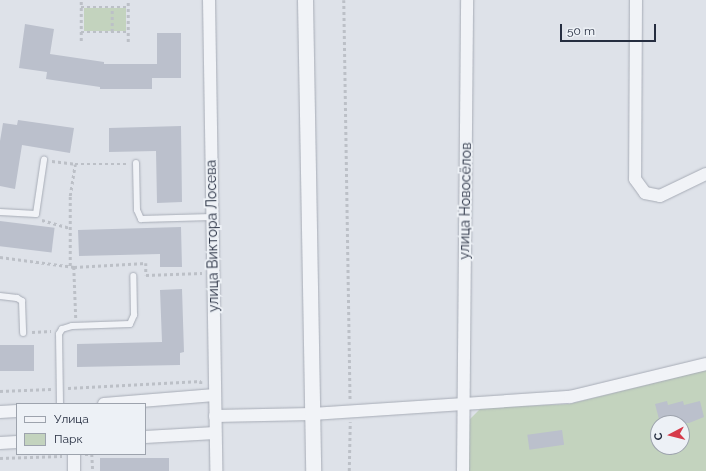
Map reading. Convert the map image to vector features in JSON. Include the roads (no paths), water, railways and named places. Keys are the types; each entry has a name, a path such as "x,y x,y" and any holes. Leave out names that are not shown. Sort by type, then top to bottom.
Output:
{"street":[{"name":"улица Виктора Лосева","path":"209,0 216,471"},
{"path":"304,0 313,471"},
{"name":"улица Новосёлов","path":"463,471 467,0"},
{"path":"636,0 635,179 645,193 660,196 706,174"},
{"path":"215,416 312,414 463,402 570,397 706,364"},
{"path":"116,403 215,395"},
{"path":"0,412 16,411"},
{"path":"146,437 216,433"},
{"path":"0,443 16,442"},
{"path":"74,455 74,471"}],"lane":[{"path":"0,212 32,216 36,214 44,160"},
{"path":"136,163 137,210 141,219 212,217"},
{"path":"60,403 58,340 61,331 76,326 130,324 134,315 133,276"},
{"path":"0,296 17,298 22,301 23,333"}]}
